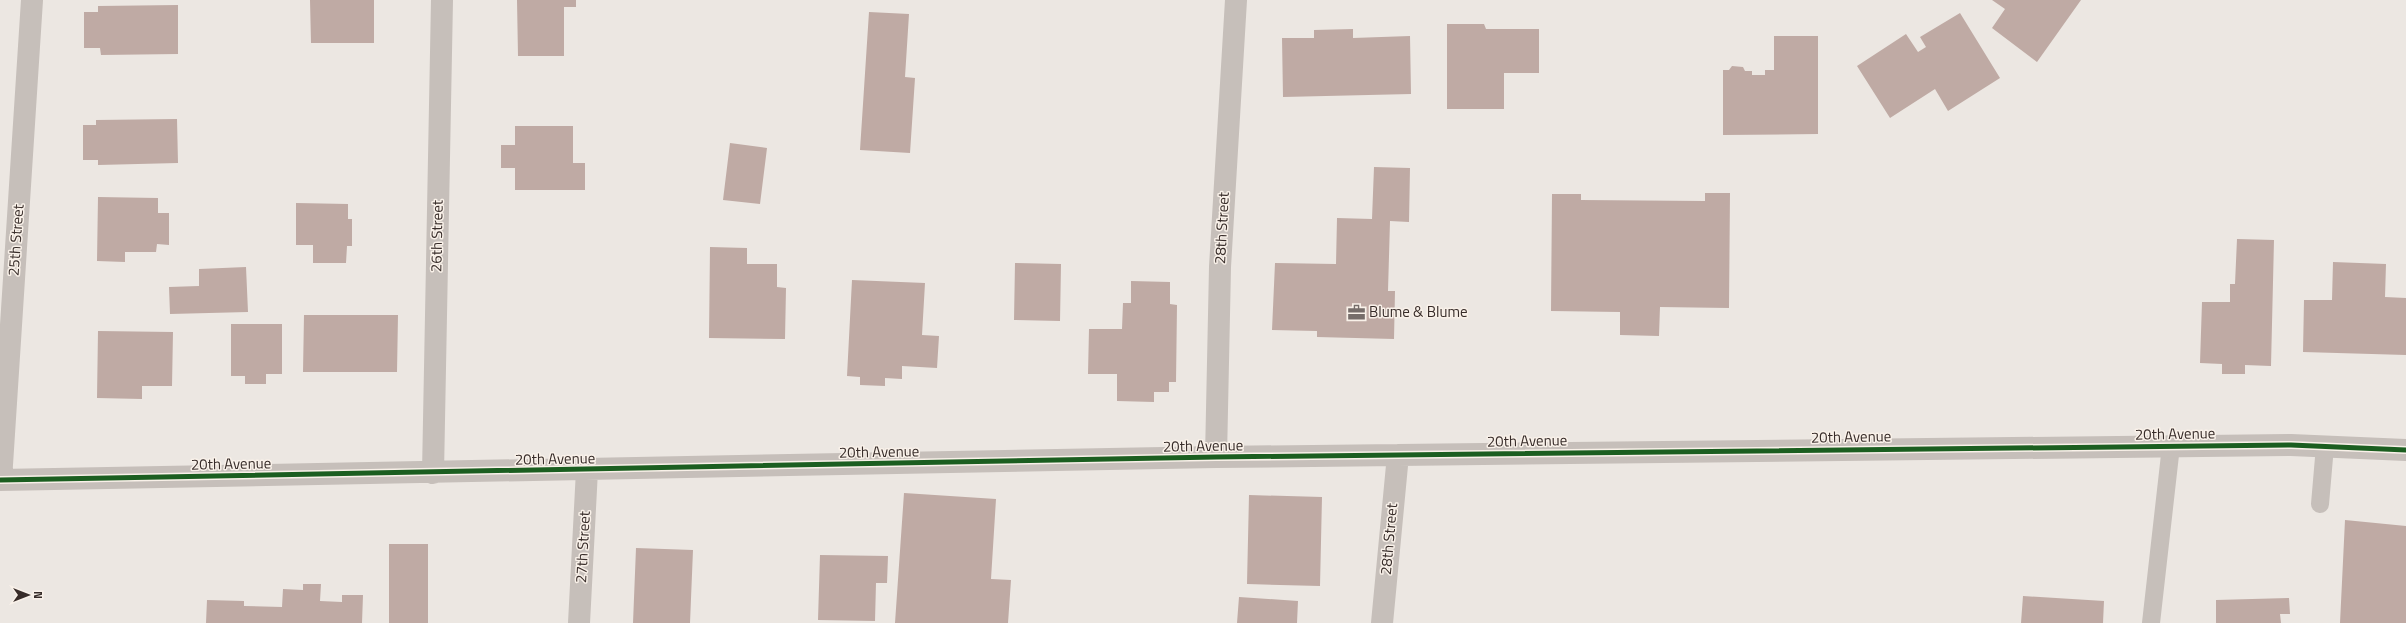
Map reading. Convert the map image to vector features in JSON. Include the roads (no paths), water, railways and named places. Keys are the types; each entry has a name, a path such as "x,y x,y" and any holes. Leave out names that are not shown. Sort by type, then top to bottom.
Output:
{"street":[{"name":"25th Street","path":"0,480 32,0"},
{"name":"26th Street","path":"433,473 442,0"},
{"name":"28th Street","path":"1216,457 1220,267 1236,0"},
{"name":"20th Avenue","path":"0,480 1216,457 2171,446 2325,446 2406,450"},
{"name":"28th Street","path":"1382,623 1398,455"},
{"name":"27th Street","path":"580,623 586,470"}],"lane":[{"path":"2151,623 2171,446"},
{"path":"2320,504 2325,446"}],"place":[{"name":"Blume & Blume","path":"1356,312"}]}
